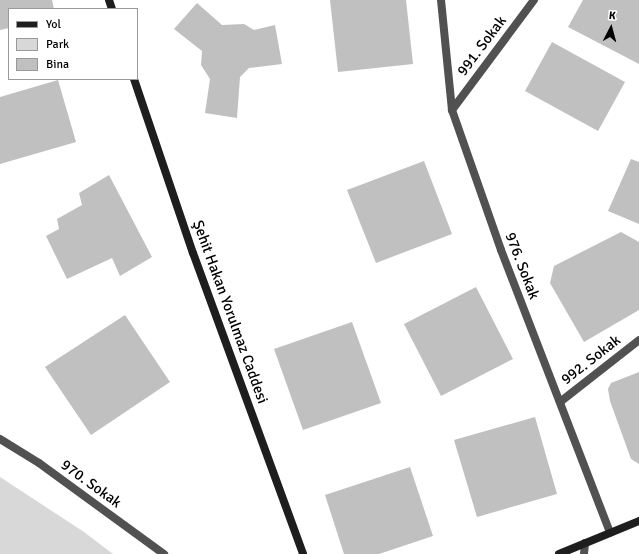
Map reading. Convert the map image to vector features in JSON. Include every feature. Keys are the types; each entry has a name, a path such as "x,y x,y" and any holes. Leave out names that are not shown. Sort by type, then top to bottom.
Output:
{"street":[{"name":"976. Sokak","path":"441,0 452,110 501,250 610,533"},
{"name":"991. Sokak","path":"452,110 534,0"},
{"name":"Şehit Hakan Yorulmaz Caddesi","path":"134,80 193,254 303,554"},
{"name":"992. Sokak","path":"560,402 639,340"},
{"name":"970. Sokak","path":"0,439 40,463 164,554"},
{"path":"559,554 639,521"},
{"path":"584,554 586,543"}],"green space":[{"path":"0,477 84,532 113,554 0,554"}],"building":[{"path":"0,0 52,0 54,8 8,8 8,28 0,30"},
{"path":"330,0 406,0 413,64 338,72"},
{"path":"583,0 639,0 639,64 568,27"},
{"path":"197,3 222,25 244,24 254,30 275,25 282,64 249,68 240,77 237,118 205,113 210,79 201,65 202,51 174,29"},
{"path":"552,42 625,82 598,131 525,91"},
{"path":"58,80 76,142 0,164 0,97"},
{"path":"631,159 639,162 639,224 608,211"},
{"path":"424,161 452,234 376,263 347,190"},
{"path":"109,175 152,257 120,276 112,258 67,279 46,236 59,229 57,219 82,205 79,193"},
{"path":"621,232 639,242 639,310 584,342 550,283 554,266"},
{"path":"476,287 513,359 441,396 404,324"},
{"path":"125,315 170,382 91,435 45,367"},
{"path":"352,322 381,403 303,430 274,349"},
{"path":"639,372 639,464 631,459 610,401 608,389 611,383"},
{"path":"535,417 557,494 477,517 454,440"},
{"path":"410,467 433,536 379,554 344,554 325,495"}]}
